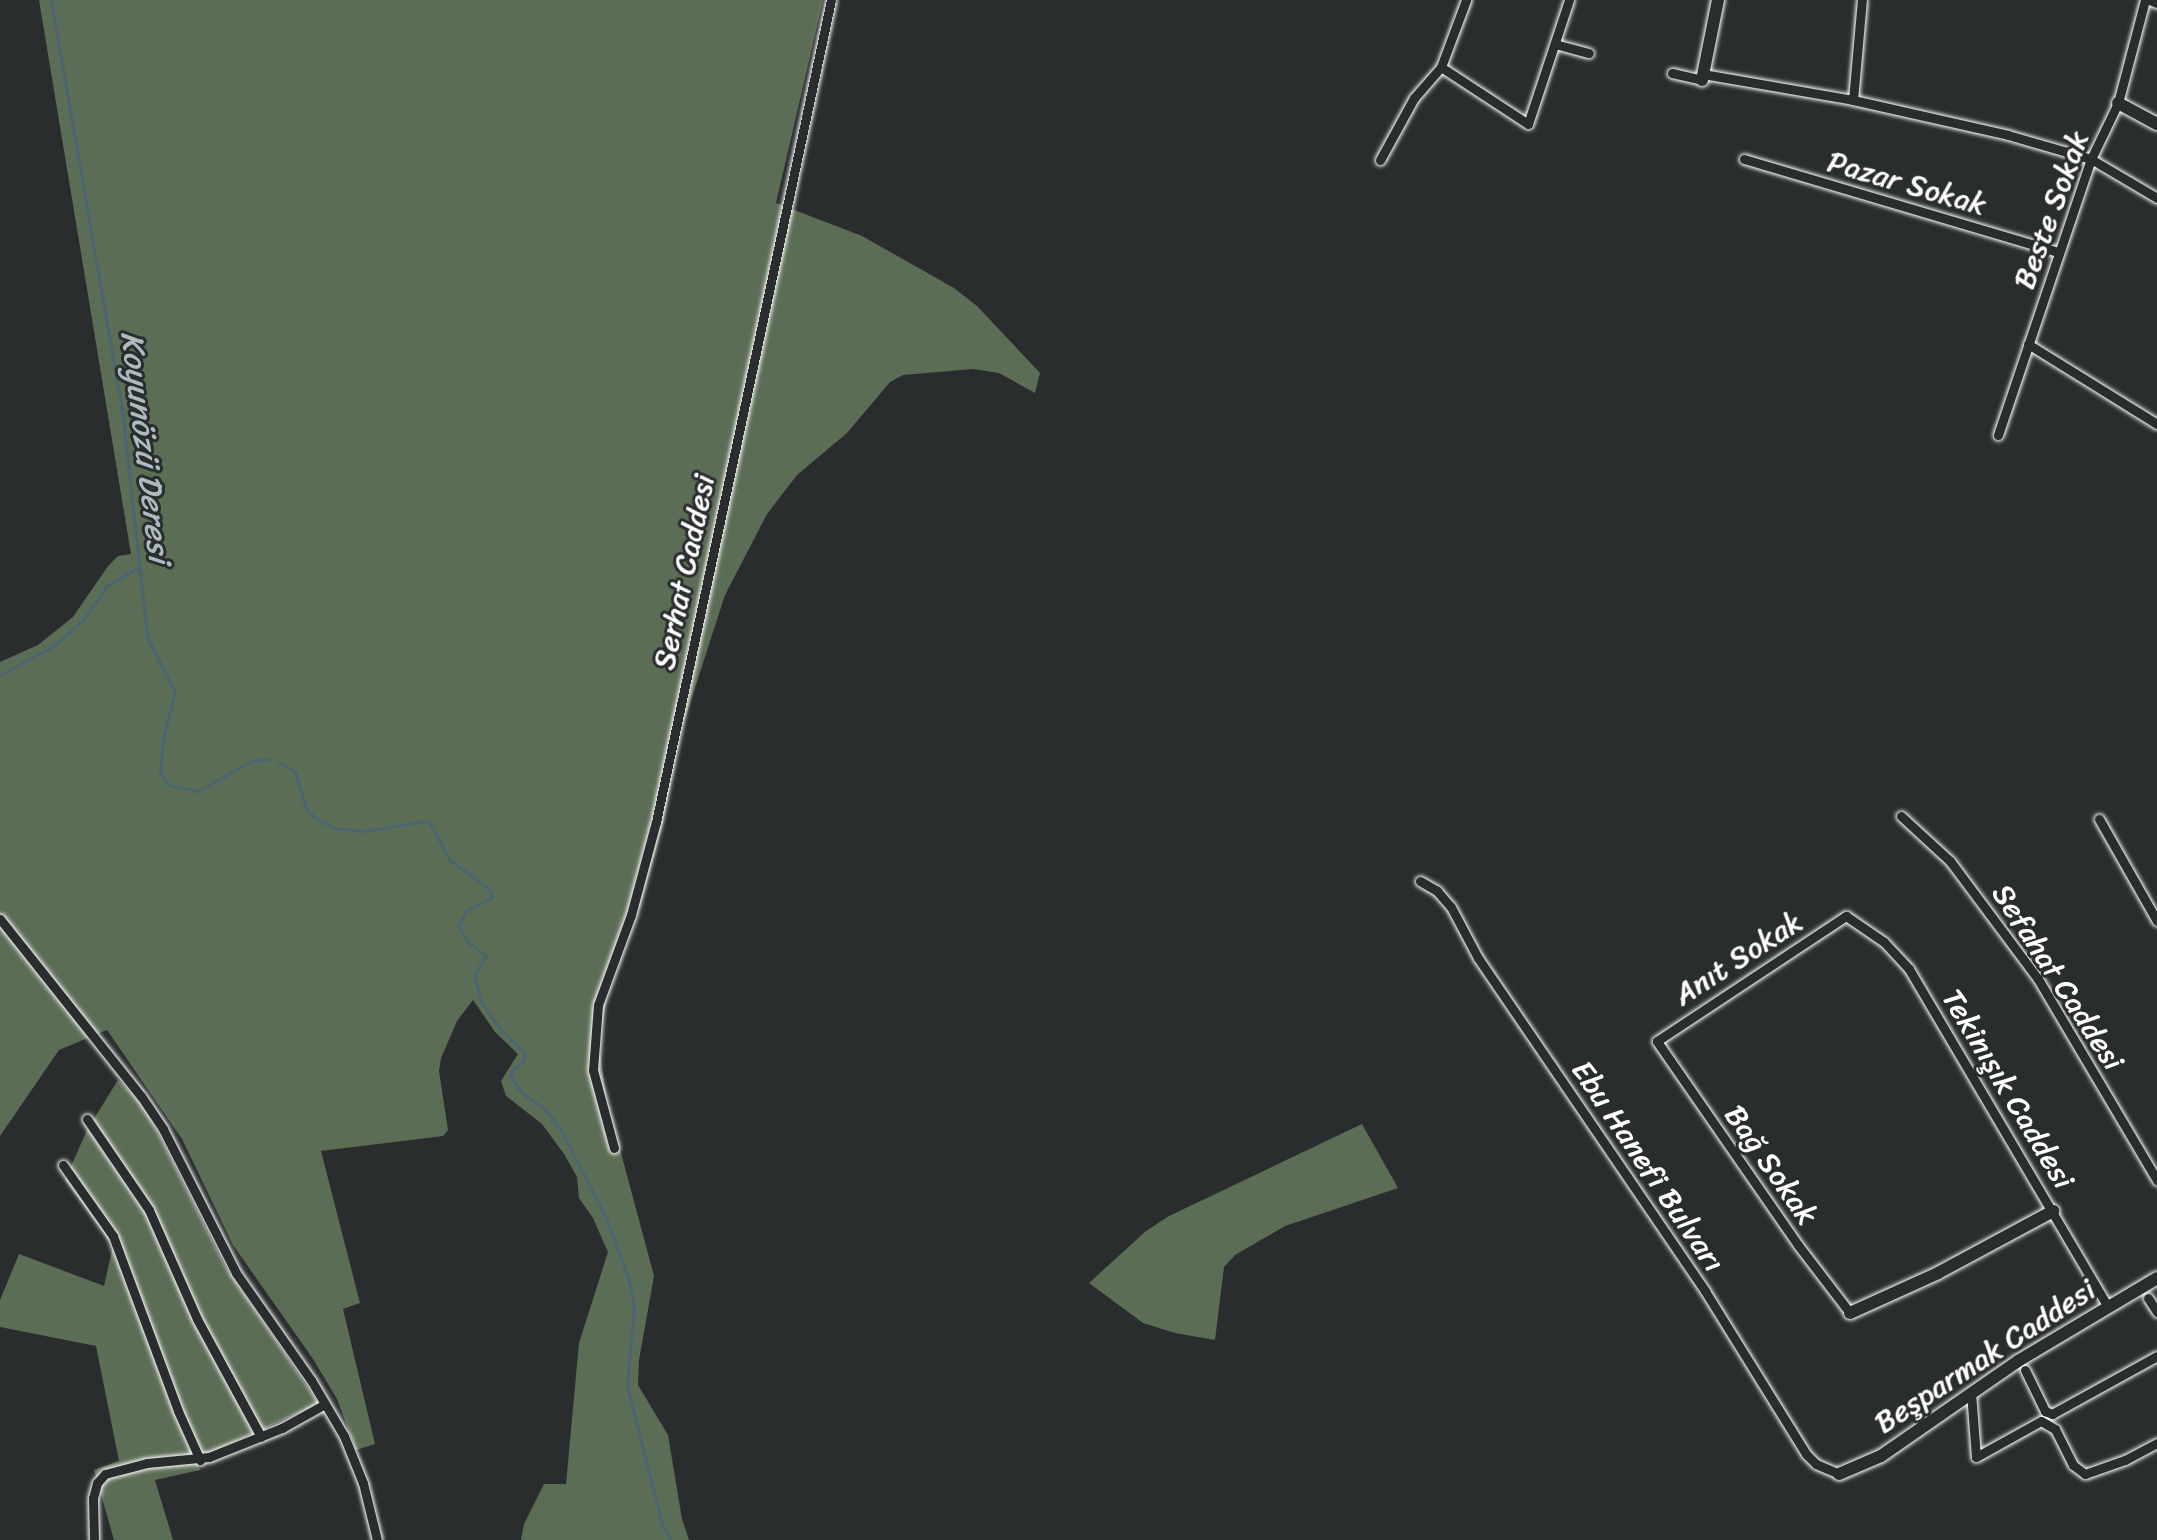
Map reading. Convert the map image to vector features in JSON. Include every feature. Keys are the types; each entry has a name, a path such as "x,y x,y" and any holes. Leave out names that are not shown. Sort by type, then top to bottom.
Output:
{"street":[{"name":"Serhat Caddesi","path":"614,1148 593,1070 598,1005 631,915 656,822 831,0"},
{"path":"1380,160 1414,98 1441,67 1466,0"},
{"path":"1441,67 1528,124 1569,0"},
{"path":"1703,77 1718,0"},
{"path":"1853,100 1862,0"},
{"path":"2147,0 2157,3"},
{"name":"Beste Sokak","path":"1998,435 2091,159 2118,103 2147,0"},
{"path":"1555,44 1589,53"},
{"path":"1672,73 1853,100 2008,135 2091,159 2157,198"},
{"path":"2118,103 2157,124"},
{"name":"Pazar Sokak","path":"1744,159 2058,252"},
{"path":"2028,344 2157,424"},
{"name":"Sefahat Caddesi","path":"1901,816 1950,861 2030,968 2157,1180"},
{"path":"2099,819 2157,921"},
{"name":"Ebu Hanefi Bulvarı","path":"1420,881 1437,891 1451,907 1478,958 1705,1291 1806,1454 1816,1464 1839,1474"},
{"name":"Anıt Sokak","path":"1657,1041 1846,916"},
{"name":"Tekinışık Caddesi","path":"1846,916 1884,942 1909,969 2107,1305"},
{"path":"0,919 153,1113 236,1273 325,1404 351,1450 377,1540"},
{"name":"Bağ Sokak","path":"1657,1041 1781,1221 1850,1313"},
{"path":"87,1119 149,1210 197,1319 261,1437"},
{"path":"63,1165 113,1236 178,1411 200,1460"},
{"path":"1850,1313 1938,1273 2053,1211"},
{"name":"Beşparmak Caddesi","path":"1839,1474 1881,1456 1971,1392 2107,1305 2157,1278"},
{"path":"2148,1298 2157,1312"},
{"path":"2025,1370 2045,1411 2052,1414 2157,1356"},
{"path":"1971,1392 1976,1457 2041,1421 2055,1429 2073,1465 2085,1474 2125,1460 2157,1443"},
{"path":"94,1540 94,1490 105,1474 147,1463 200,1460 261,1437 325,1404"}],"green space":[{"path":"39,0 823,0 776,203 862,236 954,288 977,306 1040,373 1035,393 999,373 973,369 903,375 890,382 847,433 797,475 767,514 725,595 681,731 663,823 641,903 607,996 599,1044 606,1097 654,1276 639,1360 638,1385 668,1435 682,1519 689,1540 521,1540 524,1524 544,1484 566,1484 579,1343 608,1252 593,1218 579,1198 577,1177 564,1154 542,1124 506,1096 501,1081 518,1054 495,1032 473,1000 457,1021 441,1058 439,1071 448,1130 443,1136 321,1151 360,1303 343,1309 375,1444 356,1450 337,1399 313,1359 233,1245 182,1139 107,1030 59,1050 0,1136 0,662 38,645 73,617 108,566 118,556 131,554"},
{"path":"118,1080 138,1099 151,1119 225,1266 319,1404 196,1459 200,1470 155,1480 173,1540 114,1540 94,1470 119,1461 96,1346 0,1327 0,1300 19,1254 104,1286 113,1246 65,1180 87,1130"},
{"path":"1362,1124 1398,1188 1285,1226 1235,1255 1224,1267 1215,1340 1143,1323 1089,1283 1146,1231 1169,1216"}],"waterway":[{"name":"Koyunözü Deresi","path":"51,0 122,409 147,637 175,692 163,739 160,772 169,785 198,791 251,761 269,759"},
{"path":"0,675 55,645 83,620 107,586 139,567"},
{"name":"Koyunözü Deresi","path":"279,762 295,772 306,809 318,820 336,828 364,831 424,821 430,823 449,859 491,891 491,898 467,910 458,926 468,942 486,956 474,975 481,1002 502,1031 525,1053 524,1061 513,1069 510,1077 522,1093 546,1110 561,1130 607,1220 629,1281 634,1307 627,1386 663,1527 671,1540"}]}
